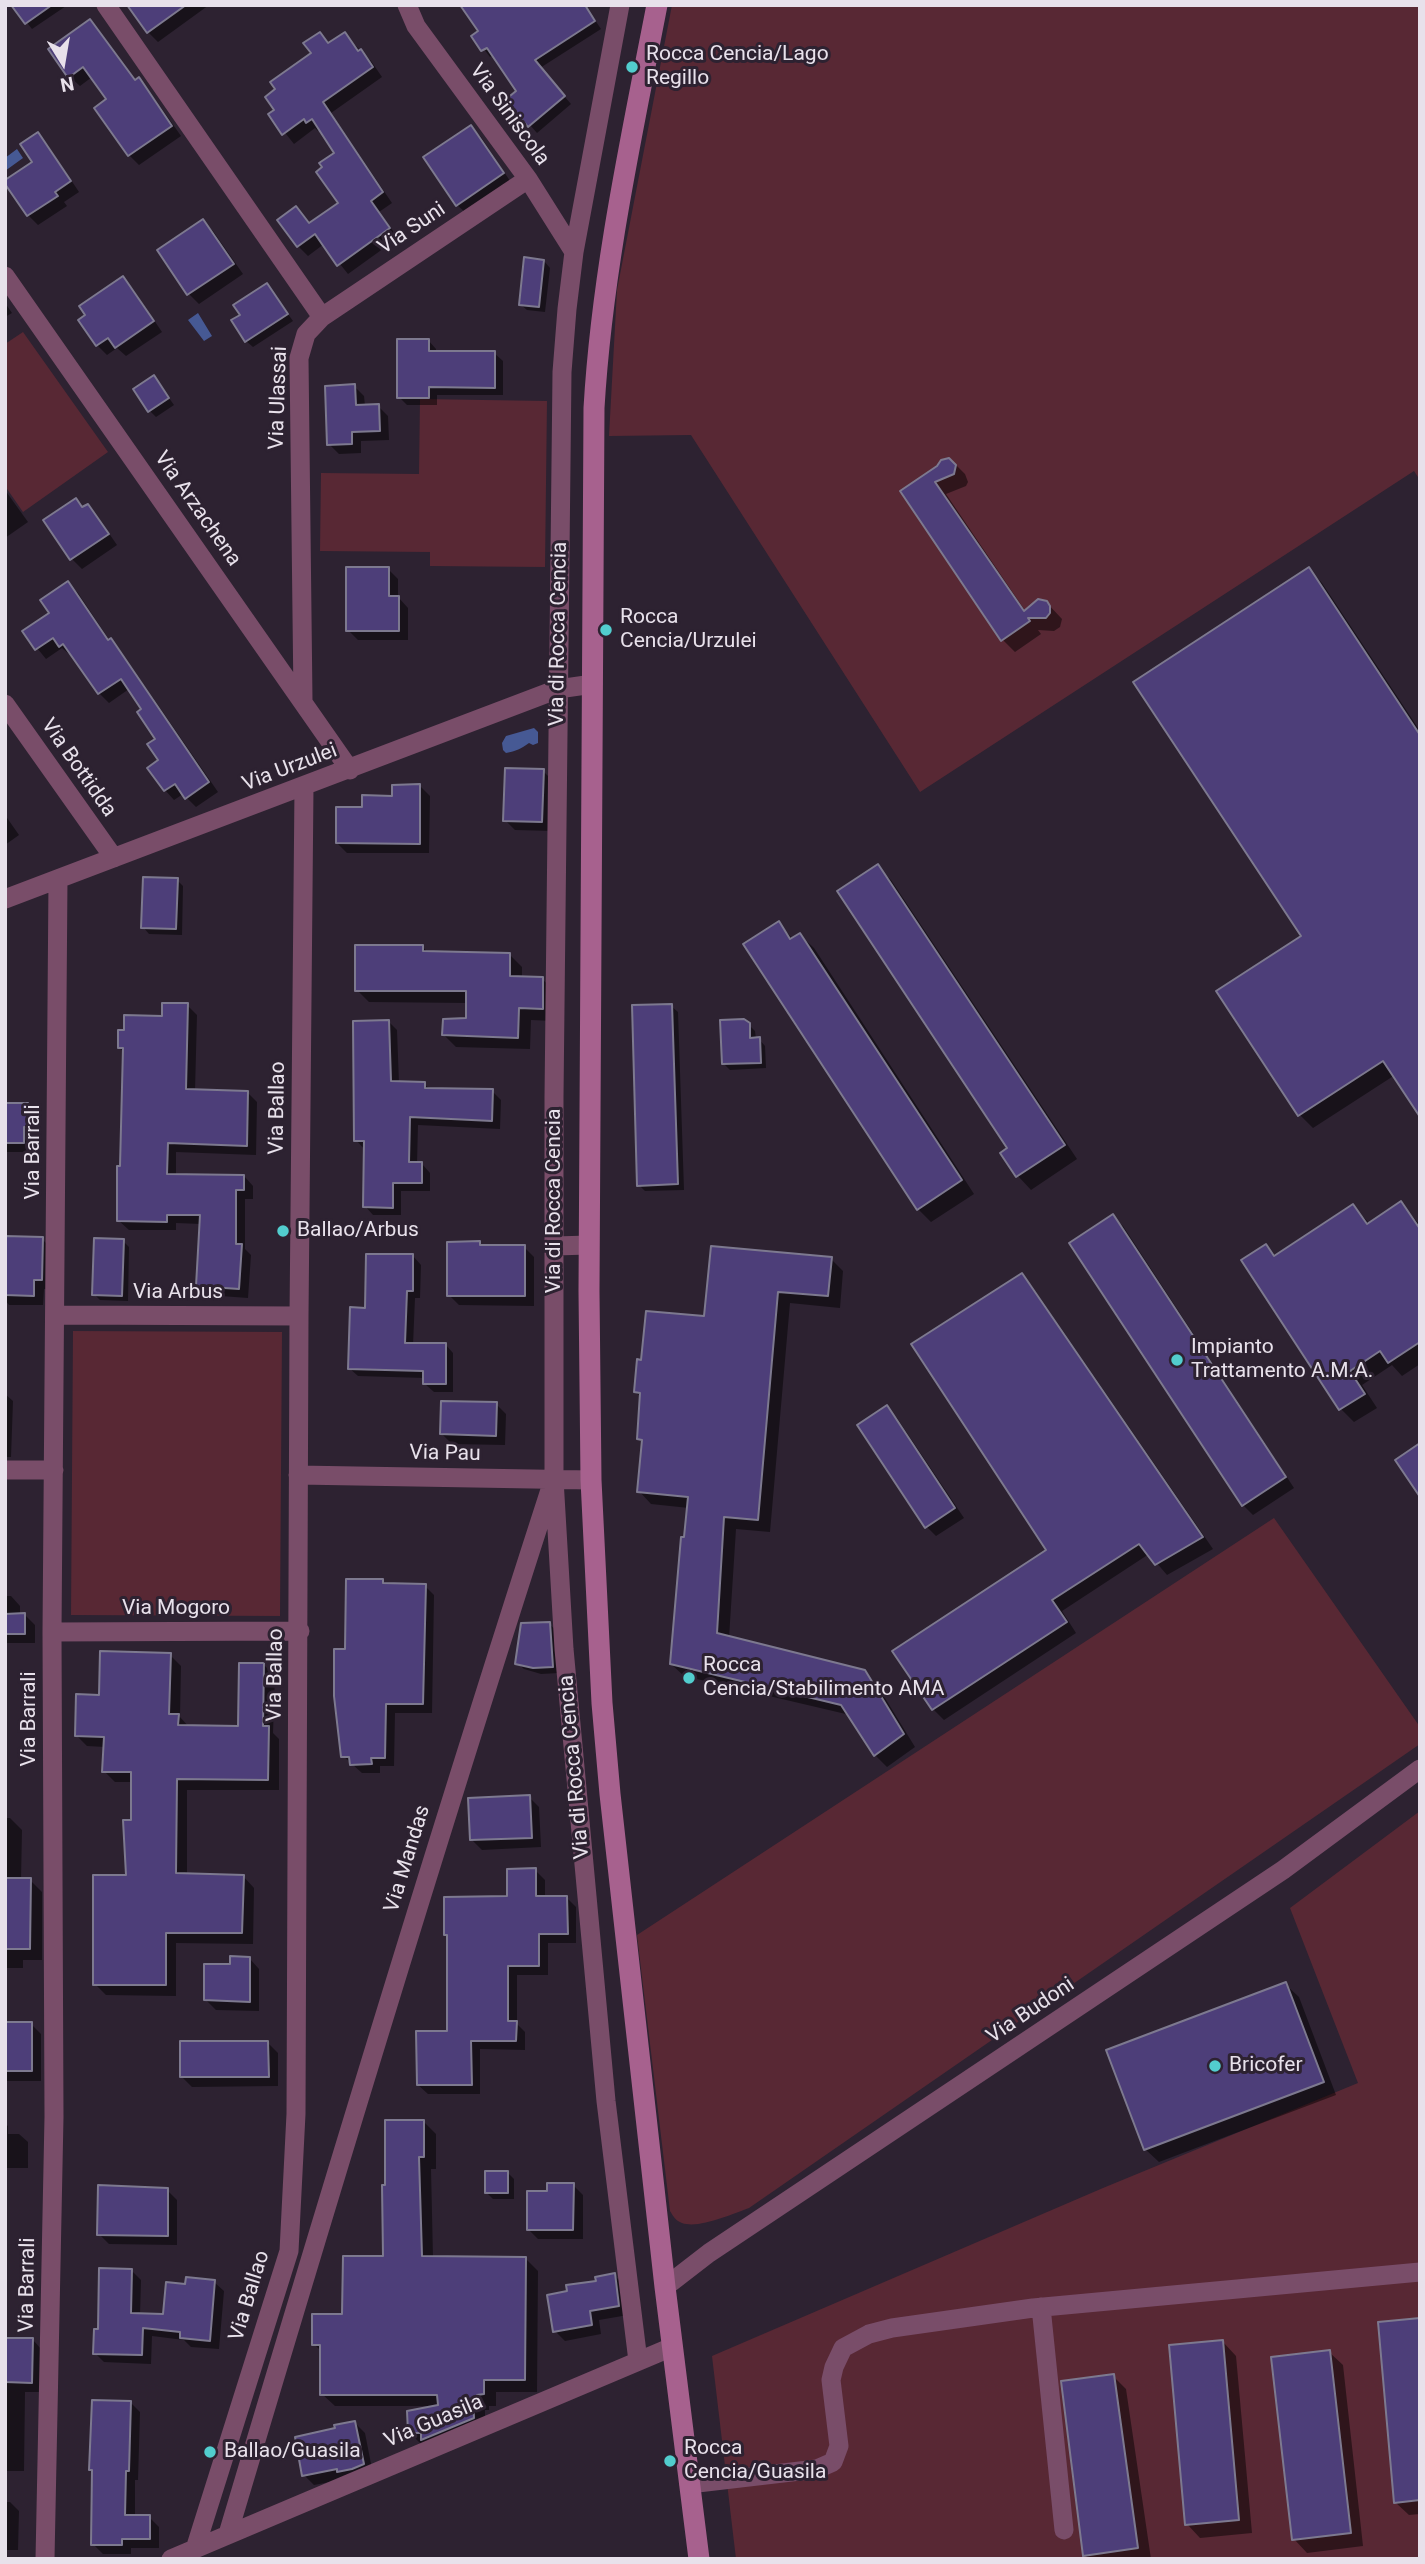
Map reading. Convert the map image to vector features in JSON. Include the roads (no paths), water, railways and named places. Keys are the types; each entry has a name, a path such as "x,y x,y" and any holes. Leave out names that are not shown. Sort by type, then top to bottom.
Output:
{"main road":[{"name":"Via di Rocca Cencia","path":"652,7 617,212 597,363 592,507 590,1479 609,1787 665,2287 699,2559"}],"street":[{"path":"106,5 322,317"},
{"name":"Via Siniscola","path":"407,5 416,26 528,179 574,251"},
{"name":"Via di Rocca Cencia","path":"620,5 574,251 562,391 554,1479 564,1649 598,2021 638,2361"},
{"name":"Via Suni","path":"322,317 528,179"},
{"name":"Via Arzachena","path":"5,276 350,770"},
{"name":"Via Ulassai","path":"303,700 299,358 306,334 322,317"},
{"name":"Via Urzulei","path":"5,899 558,690 593,684"},
{"name":"Via Bottidda","path":"5,704 114,859"},
{"name":"Via Ballao","path":"195,2549 289,2250 296,2114 304,787"},
{"name":"Via Barrali","path":"45,2559 54,2117 52,1632 58,879"},
{"path":"555,1246 589,1245"},
{"name":"Via Arbus","path":"56,1315 299,1316"},
{"path":"5,1470 54,1470"},
{"name":"Via Pau","path":"298,1475 590,1479"},
{"name":"Via Mandas","path":"228,2534 310,2255 460,1769 554,1479"},
{"name":"Via Mogoro","path":"52,1632 300,1631"},
{"name":"Via Budoni","path":"665,2287 709,2253 1283,1870 1420,1769"},
{"path":"289,2250 310,2255"},
{"path":"1388,2275 1420,2260"},
{"path":"688,2484 817,2469 832,2462 839,2451 832,2375 839,2354 856,2340 892,2328 1041,2307 1420,2272"},
{"path":"274,2299 296,2304"},
{"path":"1041,2307 1064,2530"},
{"path":"638,2361 672,2347"},
{"name":"Via Guasila","path":"171,2559 638,2361"},
{"path":"251,2369 275,2376"},
{"path":"227,2446 252,2454"}],"water":[{"path":"17,149 23,158 5,171 5,158"},
{"path":"198,313 212,336 204,341 188,320"},
{"path":"534,728 538,732 538,743 529,743 506,753 503,750 502,743 506,736"}],"place":[{"name":"Rocca Cencia/Lago Regillo","path":"632,67"},
{"name":"Rocca Cencia/Urzulei","path":"606,630"},
{"name":"Ballao/Arbus","path":"283,1231"},
{"name":"Impianto Trattamento A.M.A.","path":"1177,1360"},
{"name":"Rocca Cencia/Stabilimento AMA","path":"689,1678"},
{"name":"Bricofer","path":"1215,2066"},
{"name":"Ballao/Guasila","path":"210,2452"},
{"name":"Rocca Cencia/Guasila","path":"670,2461"}]}
